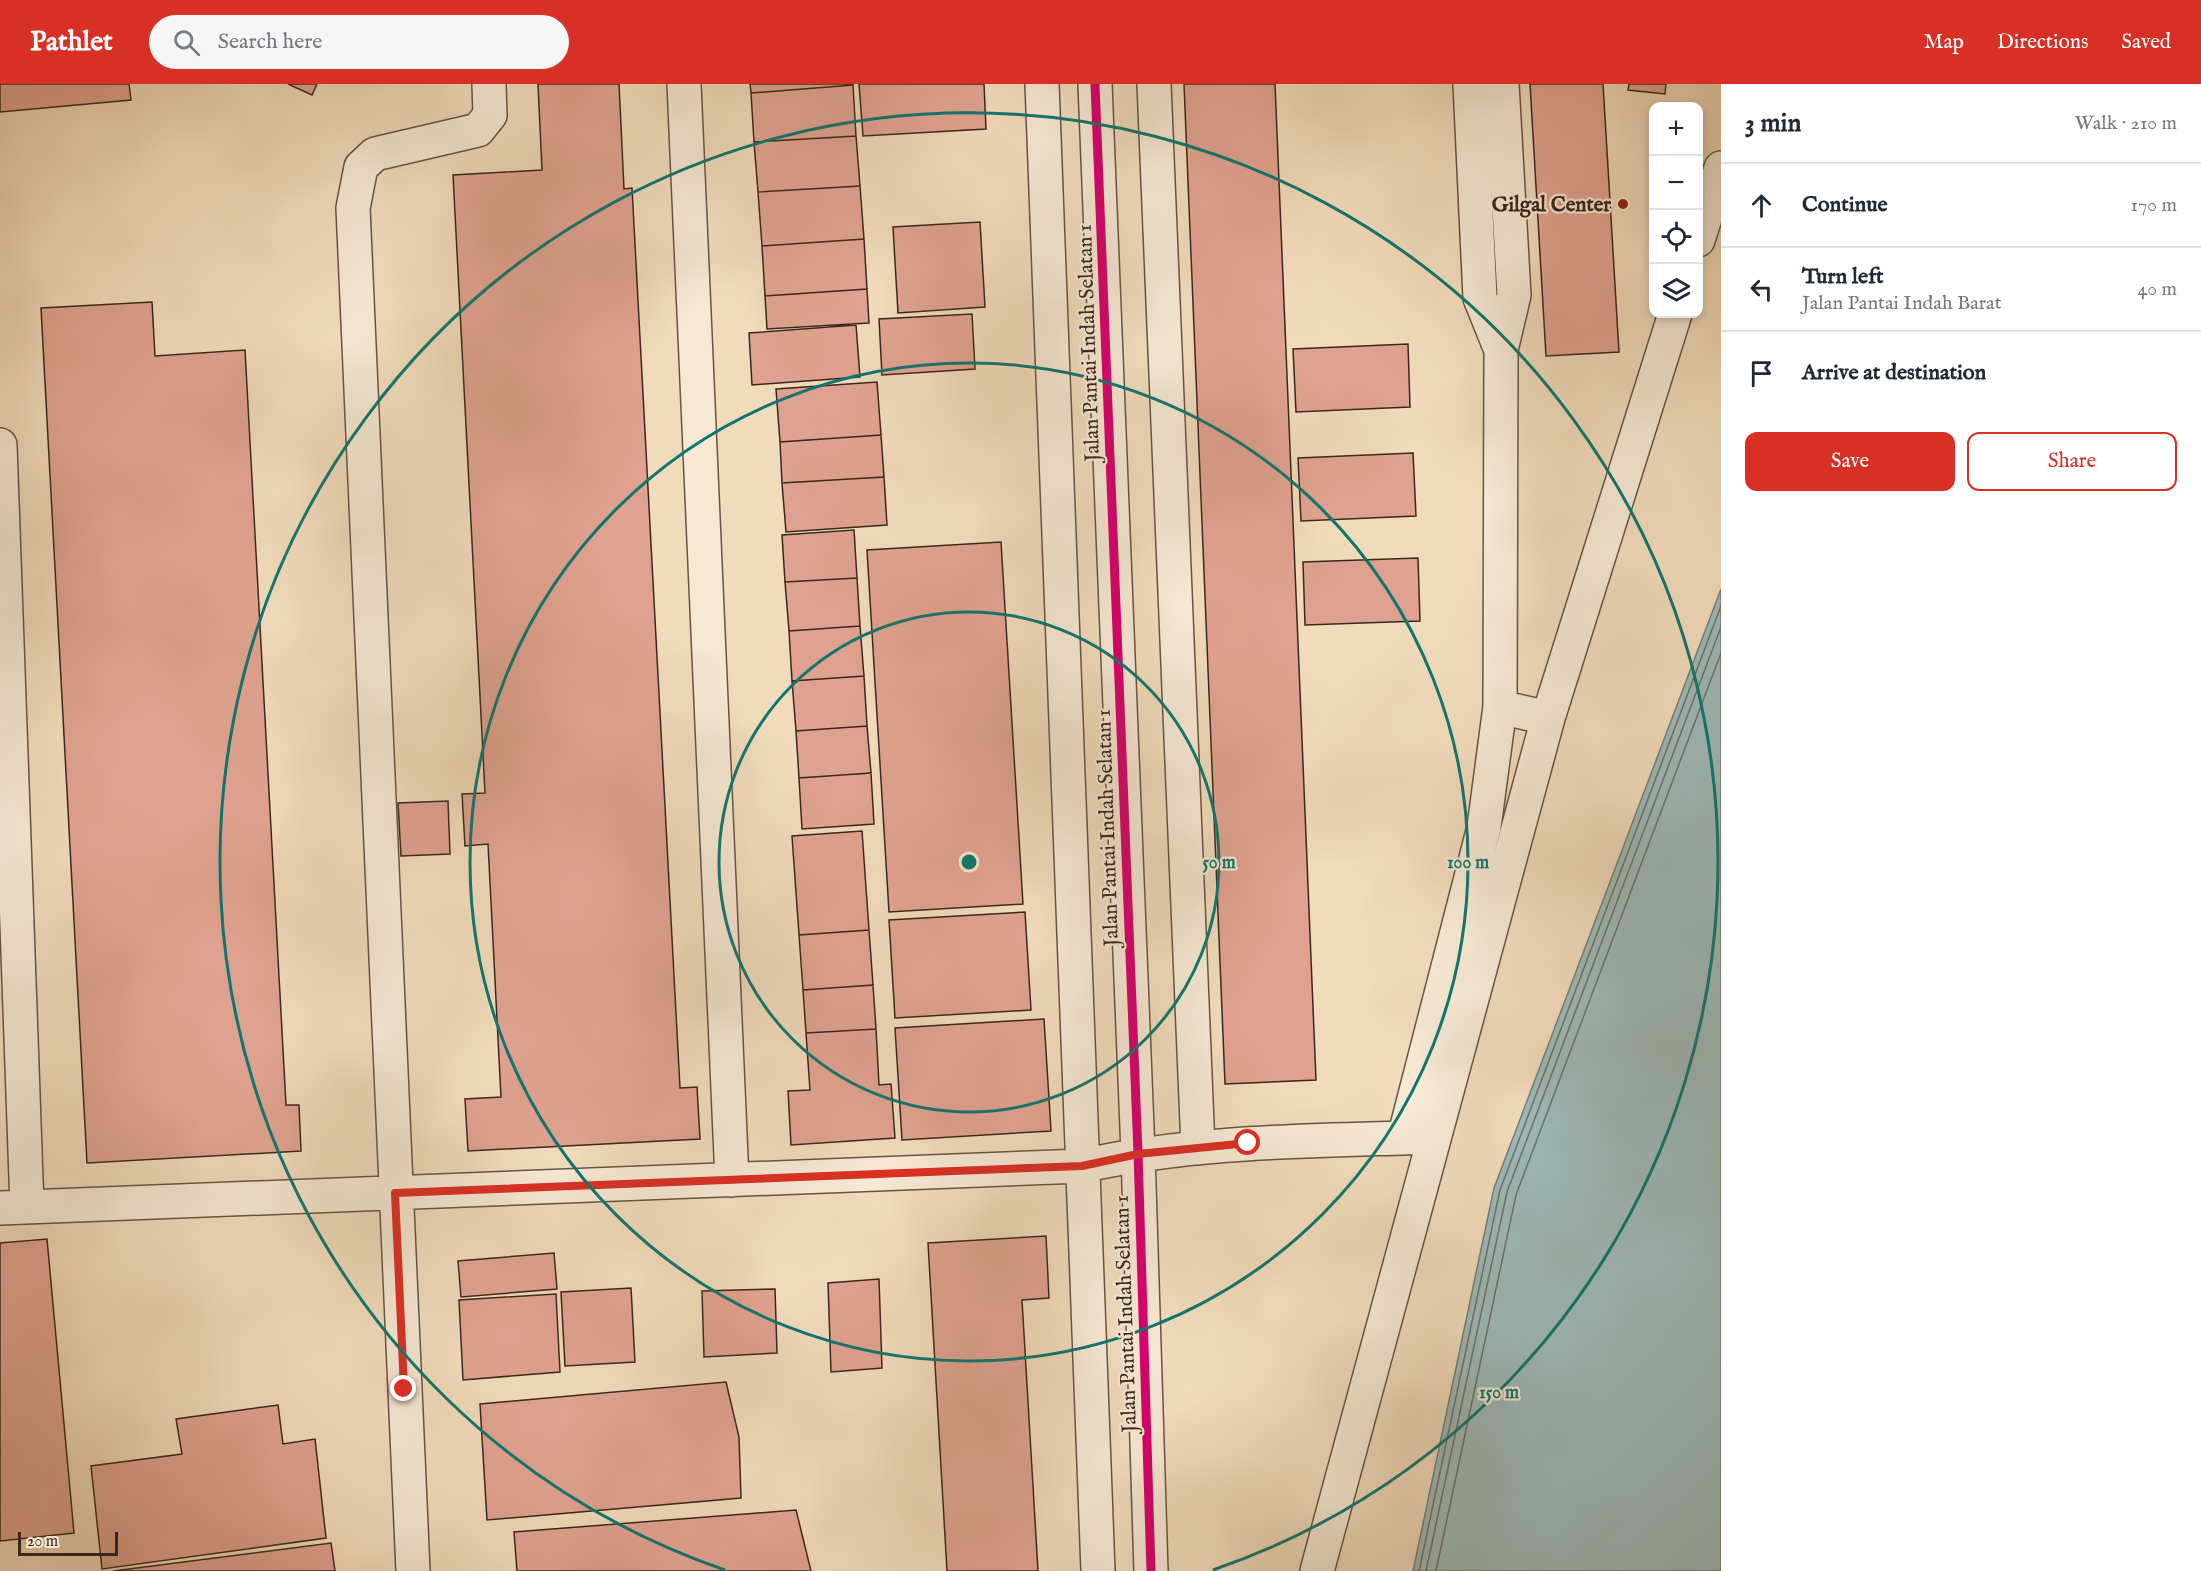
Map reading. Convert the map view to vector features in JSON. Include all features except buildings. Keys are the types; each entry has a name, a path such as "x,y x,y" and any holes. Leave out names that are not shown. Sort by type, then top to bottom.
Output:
{"street":[{"path":"413,1571 353,208 361,167 375,154 478,130 490,116 489,84"},
{"path":"684,84 732,1180"},
{"name":"Jalan Pantai Indah Selatan 1","path":"1042,84 1098,1571"},
{"name":"Jalan Pantai Indah Selatan 1","path":"1095,84 1138,1154 1151,1571"},
{"path":"1154,84 1198,1148"},
{"path":"1470,84 1480,298 1501,350"},
{"path":"1317,1571 1418,1138 1484,827 1500,707 1501,350 1514,295 1502,84"},
{"path":"1703,224 1721,168"},
{"path":"1418,1138 1674,318"},
{"path":"0,445 14,1207 1082,1166 1138,1154 1248,1143 1418,1138"},
{"path":"1500,707 1548,718"}],"water":[{"path":"1721,589 1721,1571 1413,1571 1494,1188"}],"cycle path":[{"path":"1095,84 1138,1153 1151,1571"}],"place":[{"name":"Gilgal Center","path":"1623,204"}],"route":[{"path":"404,1389 395,1193 1082,1166 1138,1154 1248,1143"}]}
